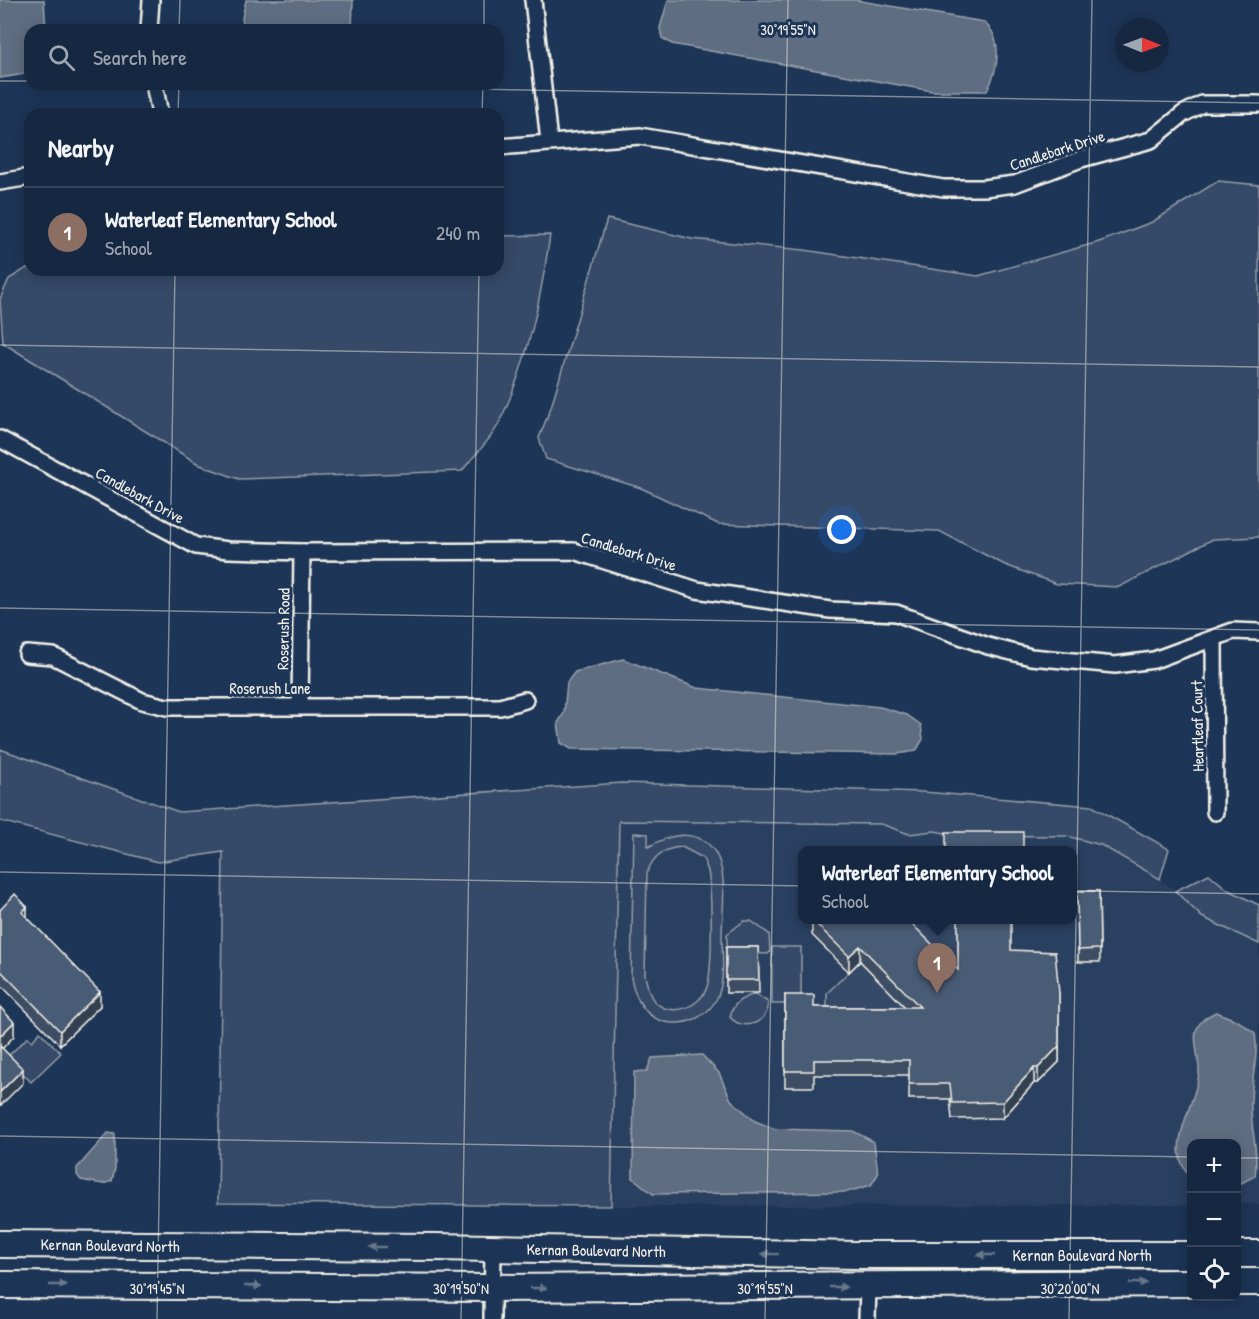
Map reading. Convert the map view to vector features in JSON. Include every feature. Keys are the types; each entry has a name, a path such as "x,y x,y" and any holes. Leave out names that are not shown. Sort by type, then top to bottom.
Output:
{"main road":[{"name":"Kernan Boulevard North","path":"0,1244 493,1248 856,1255 1187,1255"},
{"path":"1241,1254 1259,1254"},
{"name":"Kernan Boulevard North","path":"0,1285 492,1288 868,1287 1187,1282"},
{"path":"1241,1282 1259,1282"}],"street":[{"path":"149,24 151,0"},
{"path":"533,0 549,141"},
{"path":"155,90 159,108"},
{"name":"Candlebark Drive","path":"504,146 549,141 640,136 943,188 984,188 1015,184 1081,159 1151,140 1183,114 1202,104 1259,104"},
{"path":"0,182 24,178"},
{"name":"Candlebark Drive","path":"0,439 196,546 228,550 302,552 574,551 697,590 806,607 896,613 988,646 1032,657 1114,665 1154,660 1214,640 1233,631 1259,632"},
{"name":"Roserush Road","path":"300,705 302,552"},
{"name":"Heartleaf Court","path":"1214,640 1215,812"},
{"name":"Roserush Lane","path":"27,654 53,656 142,701 167,707 300,705 500,707 525,700"},
{"path":"492,1319 493,1248"},
{"path":"867,1319 868,1287"}],"shaded area":[{"path":"0,0 44,0 46,24 24,24 24,74 0,78"},
{"path":"246,0 353,0 352,24 243,24"},
{"path":"668,0 855,0 984,22 990,29 997,46 994,74 987,91 932,91 672,44 662,38 660,28"},
{"path":"1218,181 1259,185 1259,537 1213,539 1119,587 1057,584 1005,565 939,531 718,524 641,488 546,459 539,438 551,407 607,219 692,239 804,250 978,276 1099,242 1152,222"},
{"path":"550,235 532,329 519,375 493,433 462,471 239,479 200,465 3,343 0,299 9,279 24,270 24,276 504,276 504,236"},
{"path":"623,659 697,688 880,707 907,715 921,725 923,739 916,751 897,754 571,749 561,743 558,723 564,713 567,682 575,672"},
{"path":"0,749 179,812 622,783 923,792 1092,806 1169,849 1160,879 1101,845 1067,836 957,835 934,831 909,834 881,824 619,821 611,1206 218,1203 223,852 158,862 0,821"},
{"path":"619,821 881,824 909,834 934,831 957,835 1067,836 1101,845 1149,873 1259,944 1259,1204 1241,1204 1241,1139 1187,1139 1187,1205 611,1206"},
{"path":"634,833 648,834 648,847 674,836 686,835 698,838 707,843 715,852 723,880 723,960 721,985 716,1000 701,1016 687,1022 665,1022 651,1016 641,1005 631,978","holes":["682,847 703,858 708,871 711,912 711,948 707,987 698,1000 691,1005 676,1010 668,1009 654,1001 645,975 647,874 652,862 664,851 670,849"]},
{"path":"1209,874 1227,889 1259,905 1259,944 1202,917 1175,891"},
{"path":"744,921 751,921 769,934 770,952 768,954 727,952 727,934"},
{"path":"906,924 958,924 958,968 949,977"},
{"path":"772,947 801,947 801,1004 772,1004"},
{"path":"860,961 913,1015 827,1022 827,993"},
{"path":"755,994 768,1002 765,1015 761,1020 749,1025 735,1022 730,1017 733,1008 739,1001"},
{"path":"1216,1012 1238,1021 1255,1033 1256,1051 1251,1102 1256,1167 1255,1176 1241,1183 1241,1139 1187,1139 1187,1172 1179,1154 1183,1128 1199,1073 1196,1031 1204,1019"},
{"path":"40,1032 61,1053 31,1082 7,1057 28,1037 32,1041"},
{"path":"702,1055 719,1073 731,1100 755,1121 775,1129 853,1131 874,1142 878,1174 871,1185 847,1192 653,1194 633,1178 634,1072 647,1071 652,1058"},
{"path":"108,1133 115,1134 115,1169 112,1181 103,1184 81,1180 77,1175 77,1168"}],"building":[{"path":"946,832 1023,832 1023,846 946,846"},
{"path":"1077,891 1099,891 1100,949 1078,950"},
{"path":"15,894 27,907 22,912 100,992 60,1031 0,970 0,910"},
{"path":"816,924 912,924 958,970 958,924 1011,924 1011,950 1055,952 1059,993 1059,1046 1038,1068 1034,1068 1003,1102 952,1103 950,1084 909,1084 909,1060 814,1060 814,1071 785,1071 785,995 814,995 814,1007 920,1007 860,946 849,956"},
{"path":"726,947 758,947 759,980 726,980"},
{"path":"0,1007 14,1022 0,1036"},
{"path":"0,1046 23,1069 0,1092"}],"place":[{"name":"Waterleaf Elementary School","path":"937,993"}]}
